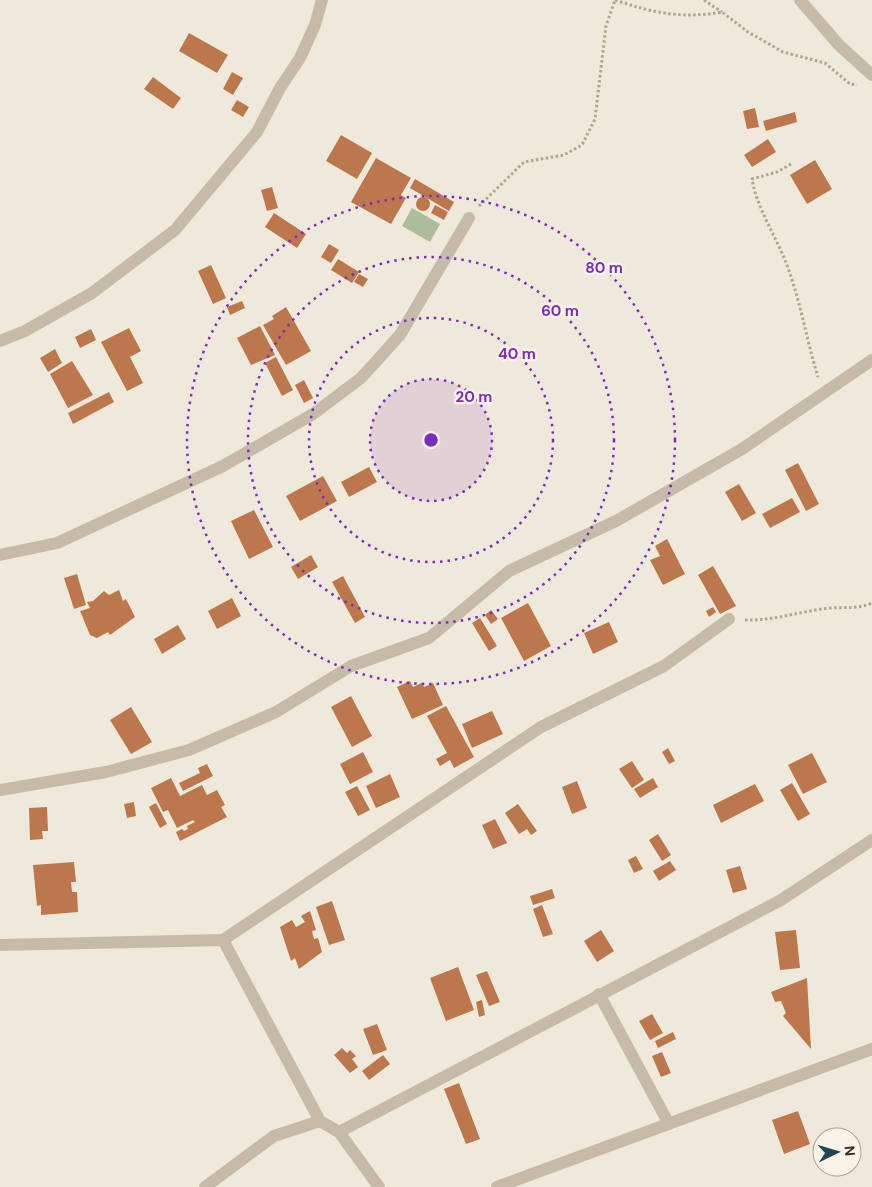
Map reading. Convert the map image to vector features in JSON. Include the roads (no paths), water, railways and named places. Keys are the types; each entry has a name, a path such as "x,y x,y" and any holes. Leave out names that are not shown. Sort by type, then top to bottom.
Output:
{"street":[{"path":"0,341 25,331 92,293 175,230 257,132 280,88 300,58 315,25 322,0"},
{"path":"800,0 868,80"},
{"path":"0,554 57,544 223,466 314,414 361,378 400,335 469,218"},
{"path":"0,790 106,772 189,750 248,726 276,712 351,666 430,638 509,571 616,521 742,449 822,392 872,360"},
{"path":"0,945 223,940 540,727 664,666 729,619"},
{"path":"339,1132 781,900 872,840"},
{"path":"223,940 320,1120 339,1132 379,1187"},
{"path":"599,994 669,1124"},
{"path":"497,1187 872,1049"},
{"path":"205,1187 274,1136 320,1120"}]}
